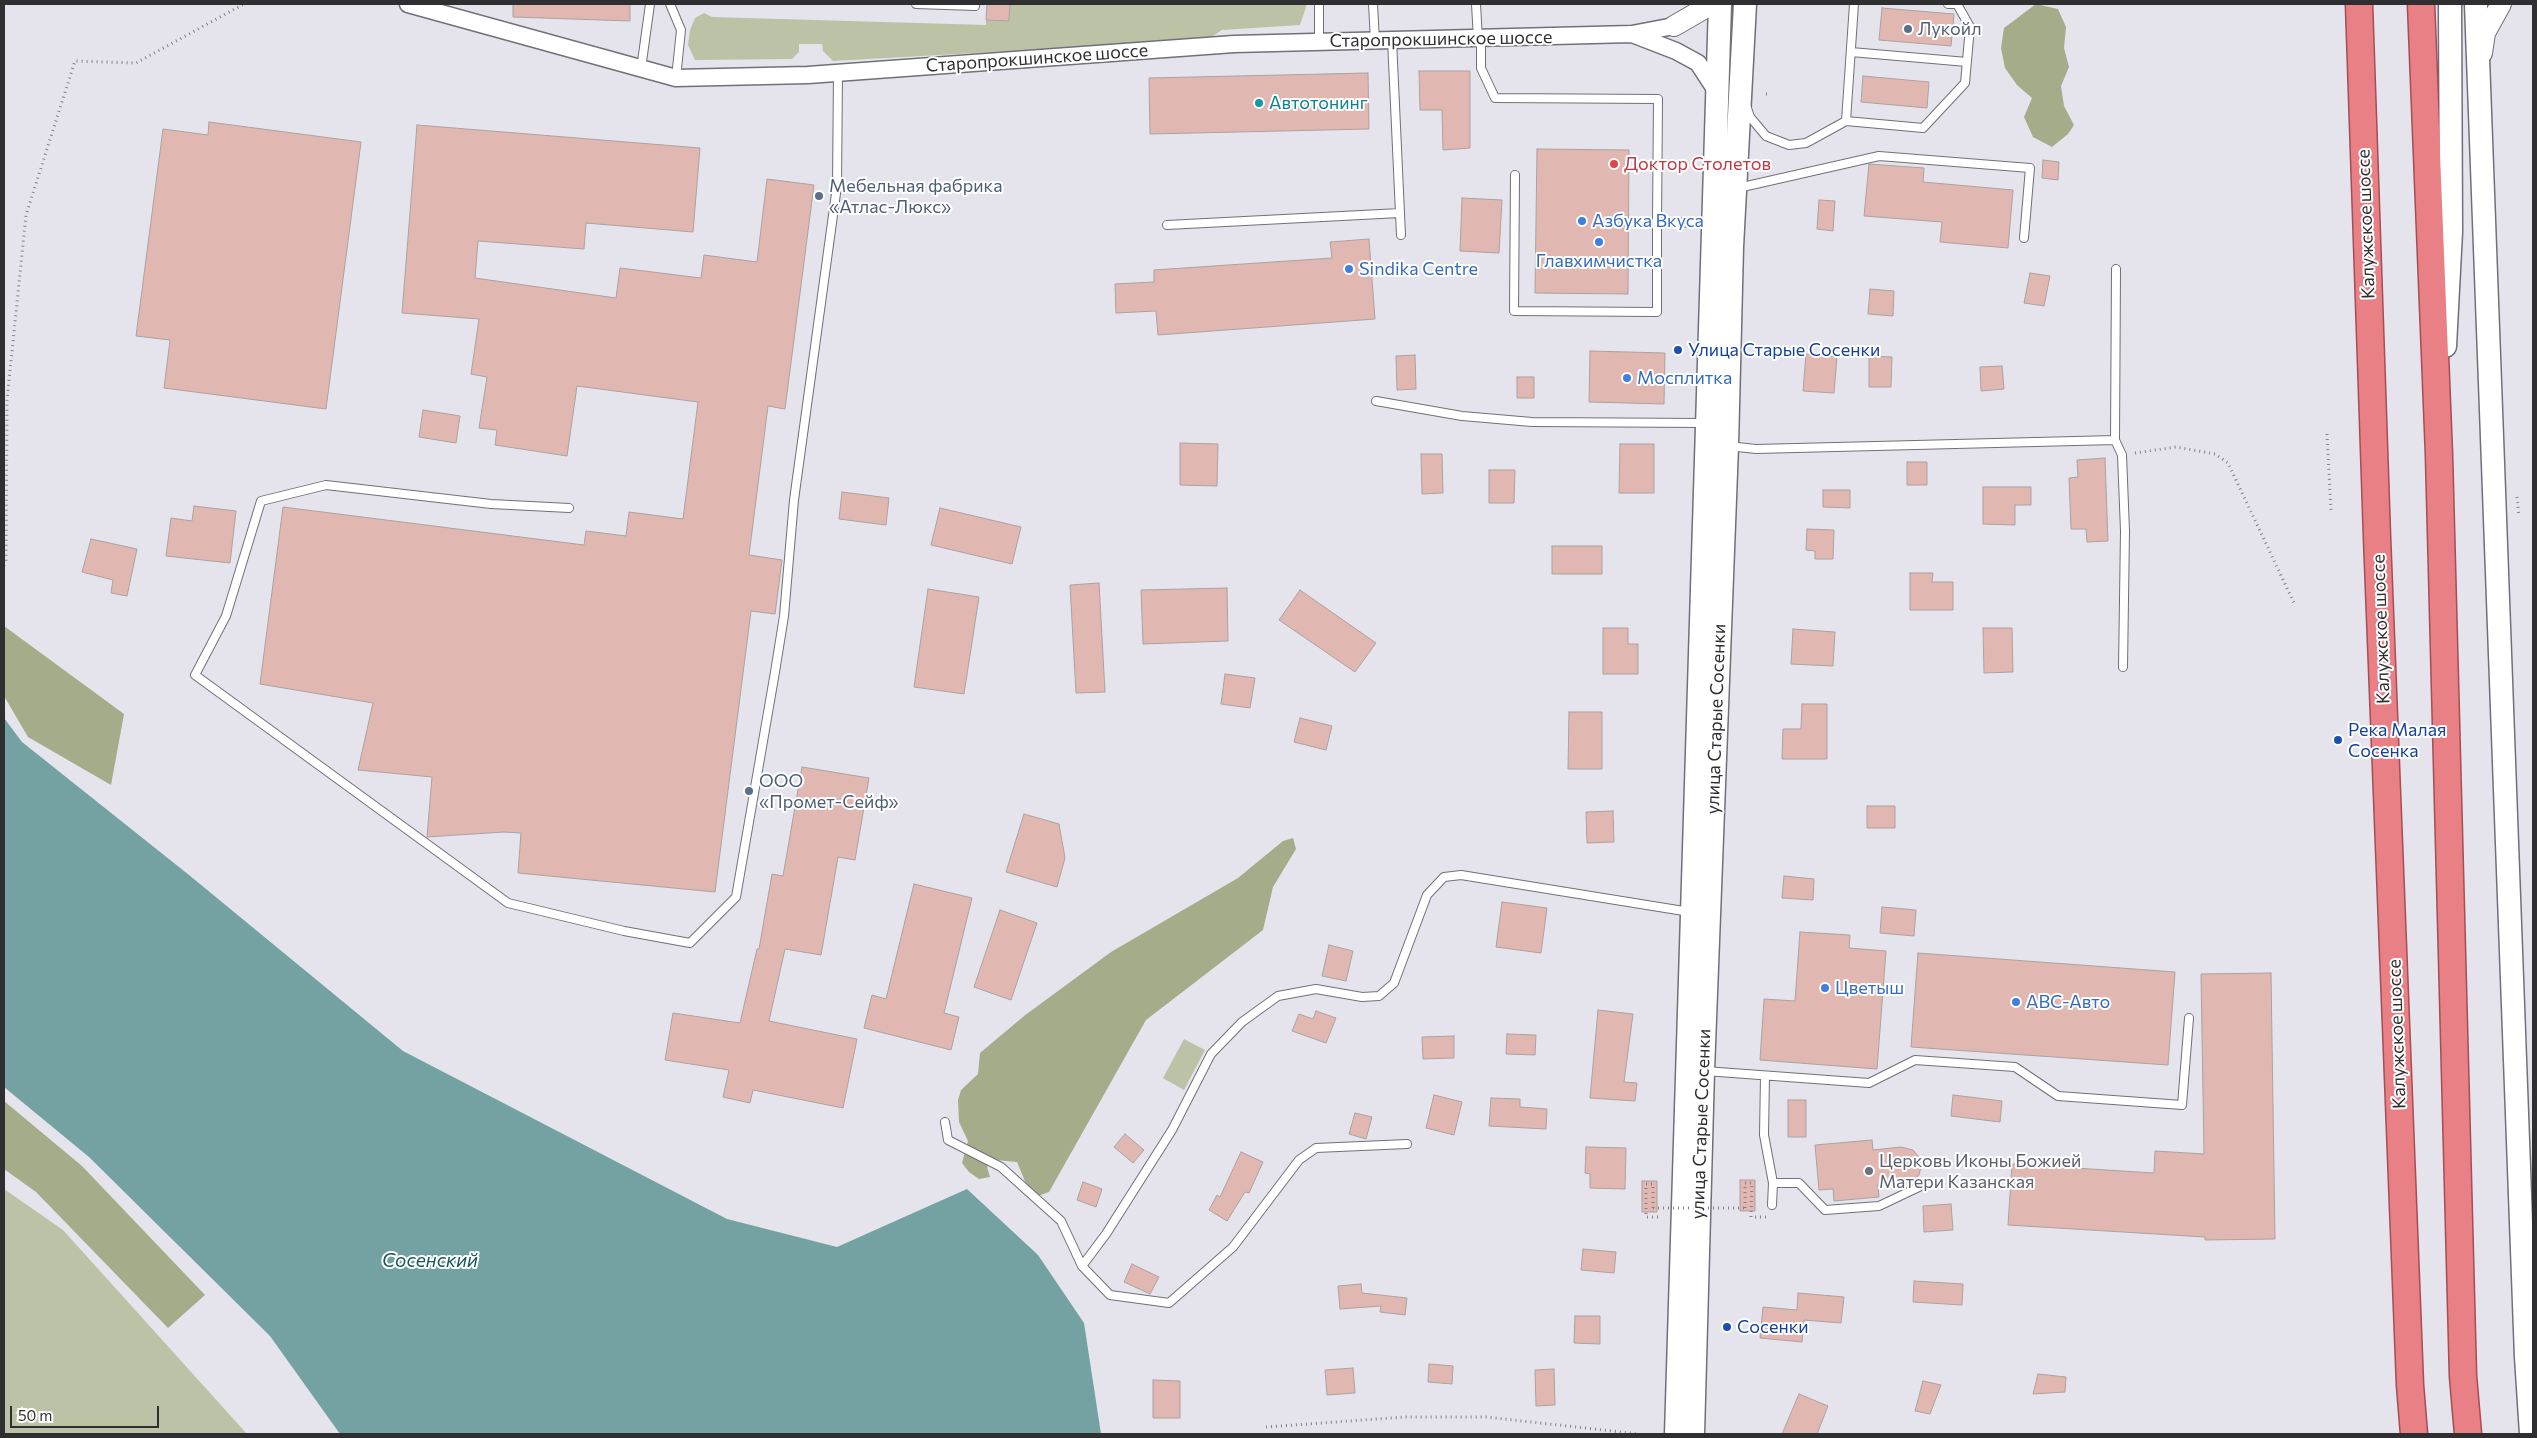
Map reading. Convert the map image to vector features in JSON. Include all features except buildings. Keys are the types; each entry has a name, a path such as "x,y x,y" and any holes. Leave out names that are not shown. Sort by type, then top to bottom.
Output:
{"highway":[{"name":"Калужское шоссе","path":"2359,4 2377,537 2410,1385 2414,1434"},
{"path":"2421,4 2439,455 2463,1376 2468,1434"}],"main road":[{"name":"улица Старые Сосенки","path":"1676,1434 1690,912 1720,4"},
{"name":"улица Старые Сосенки","path":"1693,1434 1703,1071 1728,446 1736,188 1745,4"},
{"path":"2439,455 2451,232 2450,4"},
{"path":"2476,4 2526,1357 2531,1434"}],"street":[{"name":"Старопрокшинское шоссе","path":"408,4 676,78 838,72 1234,44 1632,34 1674,26 1712,4"},
{"path":"1674,26 1694,4"},
{"path":"2479,78 2485,33 2501,4"},
{"path":"1632,34 1676,51 1698,63 1717,92"}],"lane":[{"path":"640,69 650,4"},
{"path":"670,4 681,30 676,78"},
{"path":"916,4 975,6 975,4"},
{"path":"1319,4 1319,42"},
{"path":"1373,4 1375,41"},
{"path":"1476,4 1481,68 1495,98 1658,99 1657,312 1514,311 1515,175"},
{"path":"1846,122 1854,4"},
{"path":"1741,92 1750,117 1766,136 1772,140 1790,145 1806,143 1846,122 1923,128 1965,83 1970,27 1954,4"},
{"path":"1392,40 1401,235"},
{"path":"1851,52 1967,62"},
{"path":"569,508 491,504 326,485 261,501 226,616 195,675 508,903 624,931 690,943 736,897 775,672 784,616 794,500 837,186 838,72"},
{"path":"1736,188 1879,156 2030,168 2024,238"},
{"path":"1166,224 1400,213"},
{"path":"1658,222 1713,223"},
{"path":"2116,269 2115,440 2122,455 2124,531 2123,667"},
{"path":"1376,401 1462,416 1532,422 1707,423"},
{"path":"1728,446 1756,449 2115,440"},
{"path":"1082,1266 1106,1234 1172,1130 1211,1054 1242,1022 1278,996 1316,989 1362,997 1379,996 1394,983 1427,895 1444,877 1461,875 1690,912"},
{"path":"1703,1071 1869,1083 1915,1060 2015,1067 2058,1096 2182,1105 2189,1018"},
{"path":"1765,1076 1764,1135 1773,1184 1772,1205"},
{"path":"945,1122 948,1140 1001,1167 1061,1221 1082,1266 1110,1295 1169,1303 1233,1248 1299,1160 1316,1148 1407,1144"},
{"path":"1773,1184 1799,1183 1824,1210 1879,1206 1919,1187"}],"path":[{"path":"4,566 6,564 7,400 26,215 75,61 136,62 244,4"},
{"path":"1766,94 1772,94"},
{"path":"2327,434 2331,510"},
{"path":"2122,455 2176,447 2215,454 2228,463 2294,603"},
{"path":"1663,1217 1646,1217 1646,1184 1653,1184 1653,1208 1745,1208 1745,1183 1752,1183 1752,1211"},
{"path":"1266,1427 1405,1417 1486,1417 1639,1434"}],"shaded area":[{"path":"1010,4 1306,4 1306,7 1300,25 1222,30 1207,40 833,61 823,51 822,44 799,44 799,52 792,59 695,60 688,45 690,30 695,18 704,13 712,17 986,25 986,20 1009,21"},
{"path":"2036,4 2058,9 2066,27 2064,48 2069,67 2061,86 2064,106 2074,125 2068,134 2052,147 2033,137 2024,117 2032,98 2017,85 2005,68 2001,48 2004,28"},
{"path":"4,626 124,714 111,785 28,737 4,696"},
{"path":"1293,838 1296,849 1273,887 1263,930 1146,1020 1049,1192 1038,1196 1029,1191 1017,1162 996,1160 987,1167 990,1177 979,1179 969,1172 962,1163 968,1141 959,1122 958,1100 961,1090 978,1074 980,1053 1024,1016 1111,952 1238,878 1283,841"},
{"path":"1184,1039 1205,1050 1184,1090 1163,1078"},
{"path":"4,1101 82,1166 205,1295 168,1328 36,1192 4,1169"},
{"path":"4,1189 63,1230 247,1434 4,1434"}],"water":[{"name":"Сосенский","path":"4,718 22,742 189,875 403,1051 727,1219 837,1247 967,1189 1038,1255 1084,1323 1101,1434 340,1434 270,1336 89,1157 4,1087"}],"place":[{"name":"Лукойл","path":"1908,29"},
{"name":"Автотонинг","path":"1259,103"},
{"name":"Доктор Столетов","path":"1614,164"},
{"name":"Мебельная фабрика «Атлас-Люкс»","path":"819,196"},
{"name":"Азбука Вкуса","path":"1582,221"},
{"name":"Главхимчистка","path":"1599,242"},
{"name":"Sindika Centre","path":"1349,269"},
{"name":"Улица Старые Сосенки","path":"1678,350"},
{"name":"Мосплитка","path":"1627,378"},
{"name":"Река Малая Сосенка","path":"2338,740"},
{"name":"ООО «Промет-Сейф»","path":"749,791"},
{"name":"Цветыш","path":"1825,988"},
{"name":"АВС-Авто","path":"2016,1002"},
{"name":"Церковь Иконы Божией Матери Казанская","path":"1869,1171"},
{"name":"Сосенки","path":"1727,1327"}]}
